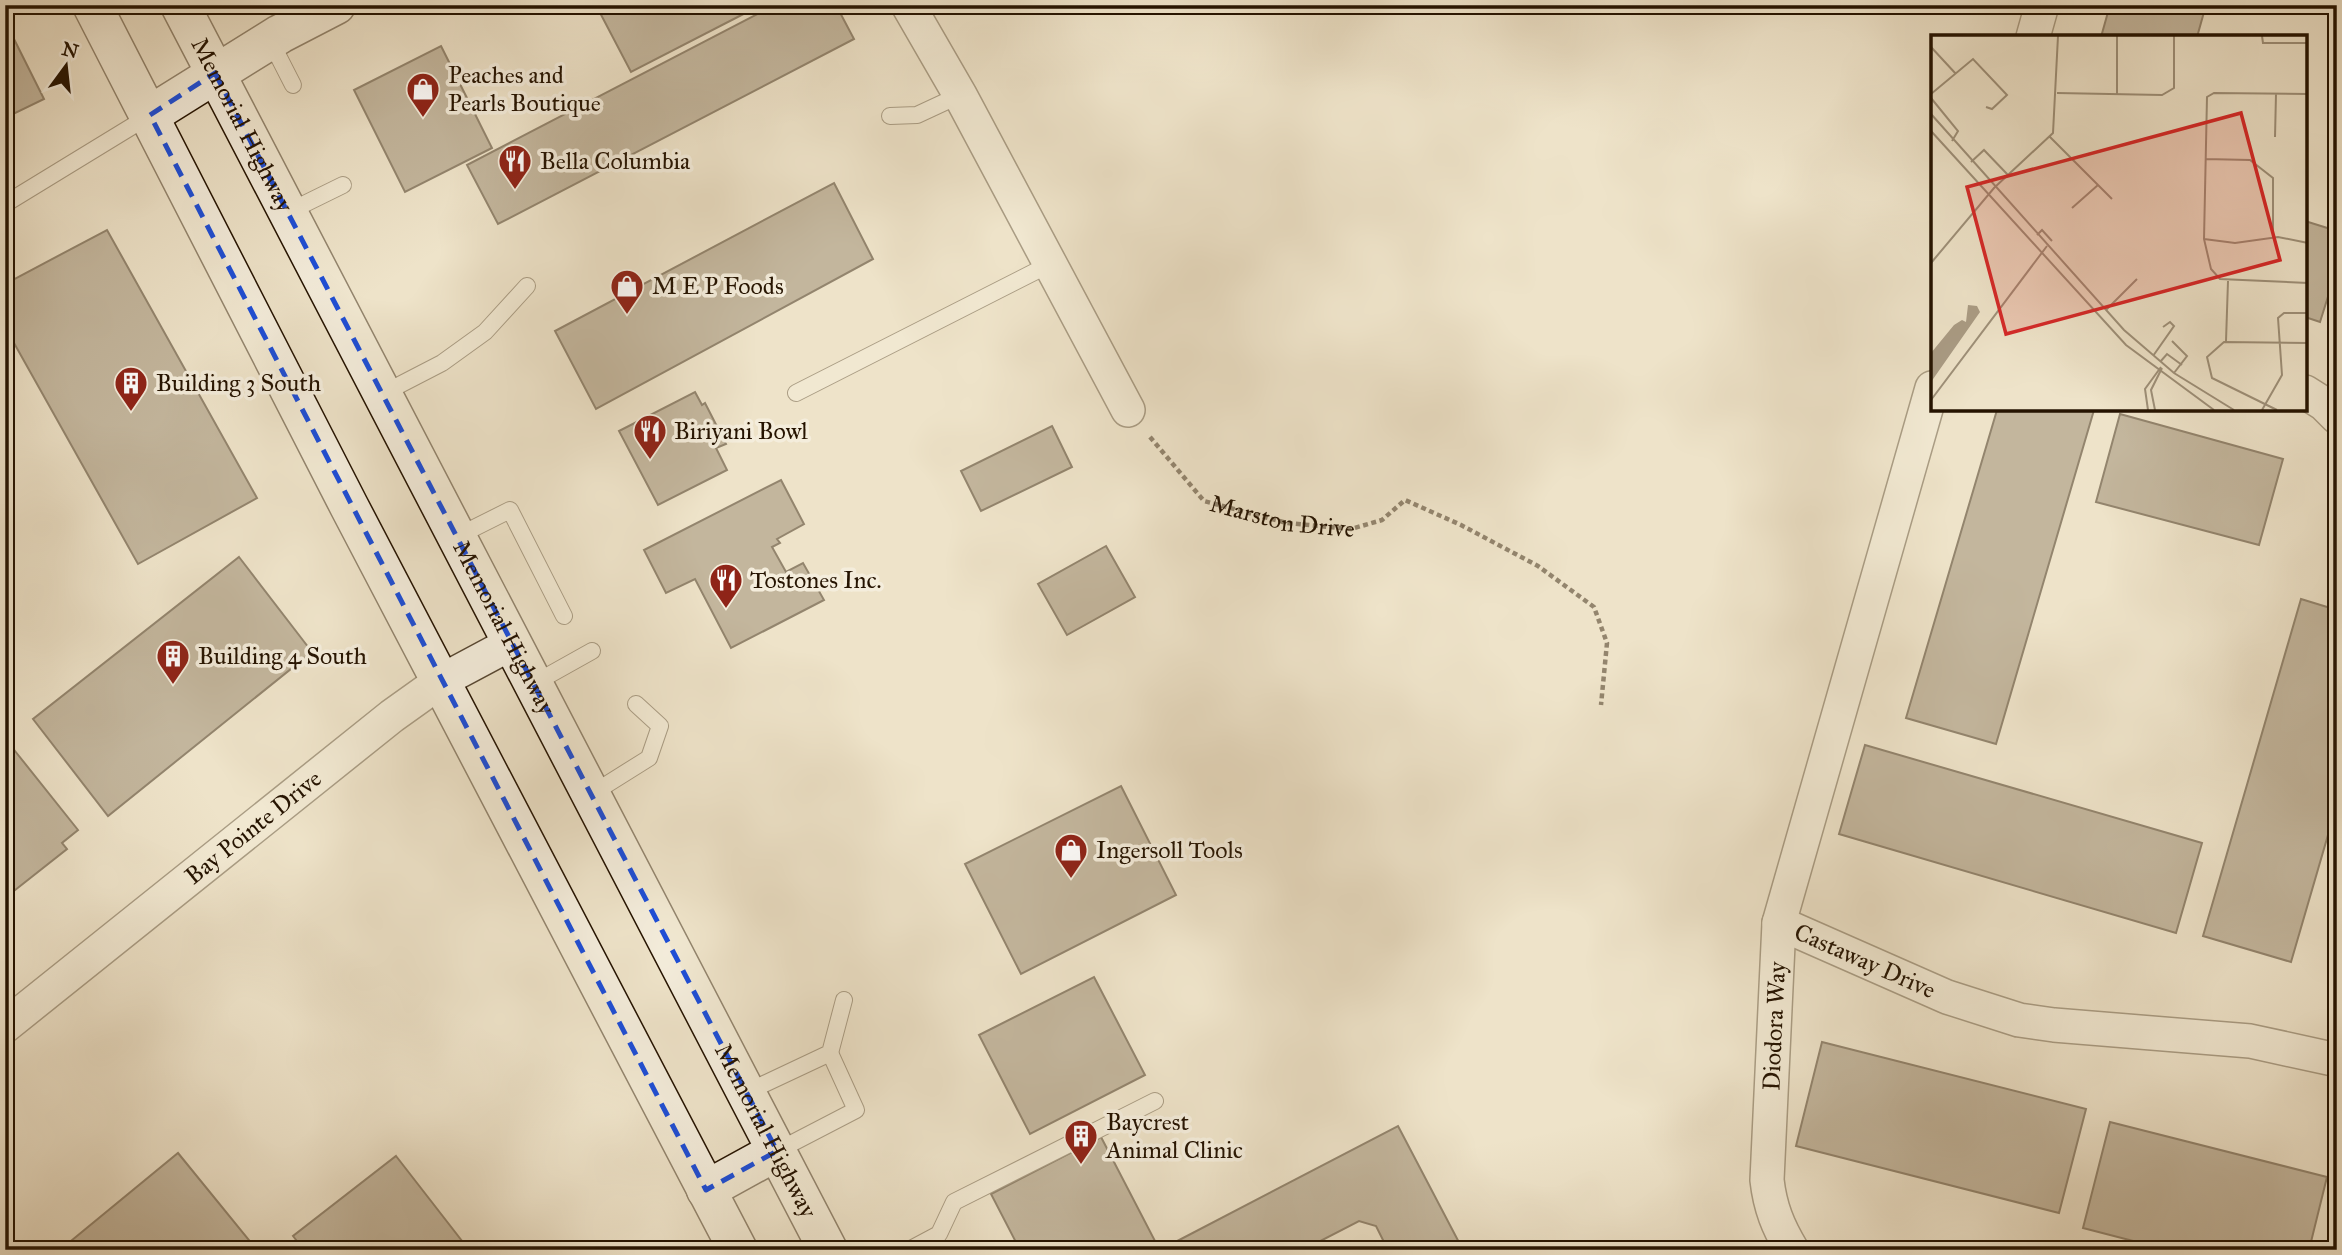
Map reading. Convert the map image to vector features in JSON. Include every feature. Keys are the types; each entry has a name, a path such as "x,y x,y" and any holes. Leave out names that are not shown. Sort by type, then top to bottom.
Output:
{"main road":[{"path":"92,5 737,1250"},
{"name":"Memorial Highway","path":"180,5 828,1250"},
{"path":"149,116 270,40 336,5"},
{"path":"706,1190 777,1151"}],"street":[{"path":"908,5 960,95 1128,410"},
{"path":"2034,35 2042,5"},
{"path":"2307,393 2324,404 2337,417"},
{"name":"Castaway Drive","path":"1931,395 1779,923 1947,997 2020,1020 2250,1041 2336,1055"},
{"name":"Bay Pointe Drive","path":"5,1026 392,716 441,681 512,643"},
{"name":"Diodora Way","path":"1779,923 1767,1180 1770,1204 1778,1227 1792,1250"}],"lane":[{"path":"270,40 293,85"},
{"path":"890,116 917,115 960,95"},
{"path":"5,204 149,116"},
{"path":"288,212 343,185"},
{"path":"796,393 1050,264"},
{"path":"382,394 442,363 485,331 527,286"},
{"path":"456,537 510,510 564,616"},
{"path":"533,684 592,651"},
{"path":"590,795 649,758 660,726 636,704"},
{"path":"777,1151 856,1110 830,1053 844,1000"},
{"path":"746,1093 830,1053"},
{"path":"909,1250 939,1234 954,1202 1155,1101"}],"path":[{"name":"Marston Drive","path":"1128,410 1203,501 1287,523 1351,529 1382,520 1405,500 1461,525 1538,566 1594,607 1607,643 1601,705"}],"highlighted area":[{"path":"215,73 590,795 777,1151 706,1190 150,115"}],"building":[{"path":"761,5 631,72 597,7"},
{"path":"775,5 836,5 854,39 498,224 467,165"},
{"path":"2110,5 2206,5 2198,35 2102,35"},
{"path":"5,21 44,99 5,118"},
{"name":"Peaches and Pearls Boutique","path":"441,46 492,148 405,192 354,90"},
{"path":"834,183 873,259 596,409 555,331"},
{"path":"2307,222 2337,231 2337,268 2320,322 2307,318"},
{"name":"Building 3 South","path":"107,230 257,498 138,564 5,327 5,284"},
{"path":"695,392 702,405 705,403 726,444 716,448 727,470 658,505 619,431"},
{"path":"1997,411 2094,411 1996,744 1906,718"},
{"path":"2120,414 2283,459 2259,545 2096,502"},
{"path":"1052,426 1072,467 981,511 961,471"},
{"path":"781,480 804,524 777,539 780,543 772,547 786,572 803,563 824,600 731,648 695,579 666,593 644,550"},
{"path":"1106,546 1135,597 1067,635 1038,584"},
{"name":"Building 4 South","path":"239,557 312,652 108,816 33,719"},
{"path":"2301,599 2337,610 2337,804 2291,962 2203,936"},
{"path":"1865,745 2202,843 2176,933 1839,834"},
{"path":"15,751 78,830 62,843 67,849 5,898 5,759"},
{"name":"Ingersoll Tools","path":"1121,786 1176,895 1021,974 965,864"},
{"path":"1094,977 1145,1075 1030,1134 979,1035"},
{"path":"1822,1042 2086,1109 2059,1213 1796,1146"},
{"path":"2110,1122 2327,1177 2309,1250 2168,1250 2083,1228"},
{"path":"1398,1126 1463,1250 1388,1250 1376,1226 1359,1221 1303,1250 1160,1250"},
{"name":"Baycrest Animal Clinic","path":"1101,1137 1155,1241 1137,1250 1020,1250 991,1194"},
{"path":"178,1153 253,1245 247,1250 60,1250"},
{"path":"396,1156 469,1250 304,1250 293,1236"}],"place":[{"name":"Peaches and Pearls Boutique","path":"423,119"},
{"name":"Bella Columbia","path":"515,191"},
{"name":"M E P Foods","path":"627,316"},
{"name":"Building 3 South","path":"131,413"},
{"name":"Biriyani Bowl","path":"650,461"},
{"name":"Tostones Inc.","path":"726,610"},
{"name":"Building 4 South","path":"173,686"},
{"name":"Ingersoll Tools","path":"1071,880"},
{"name":"Baycrest Animal Clinic","path":"1081,1166"}]}
